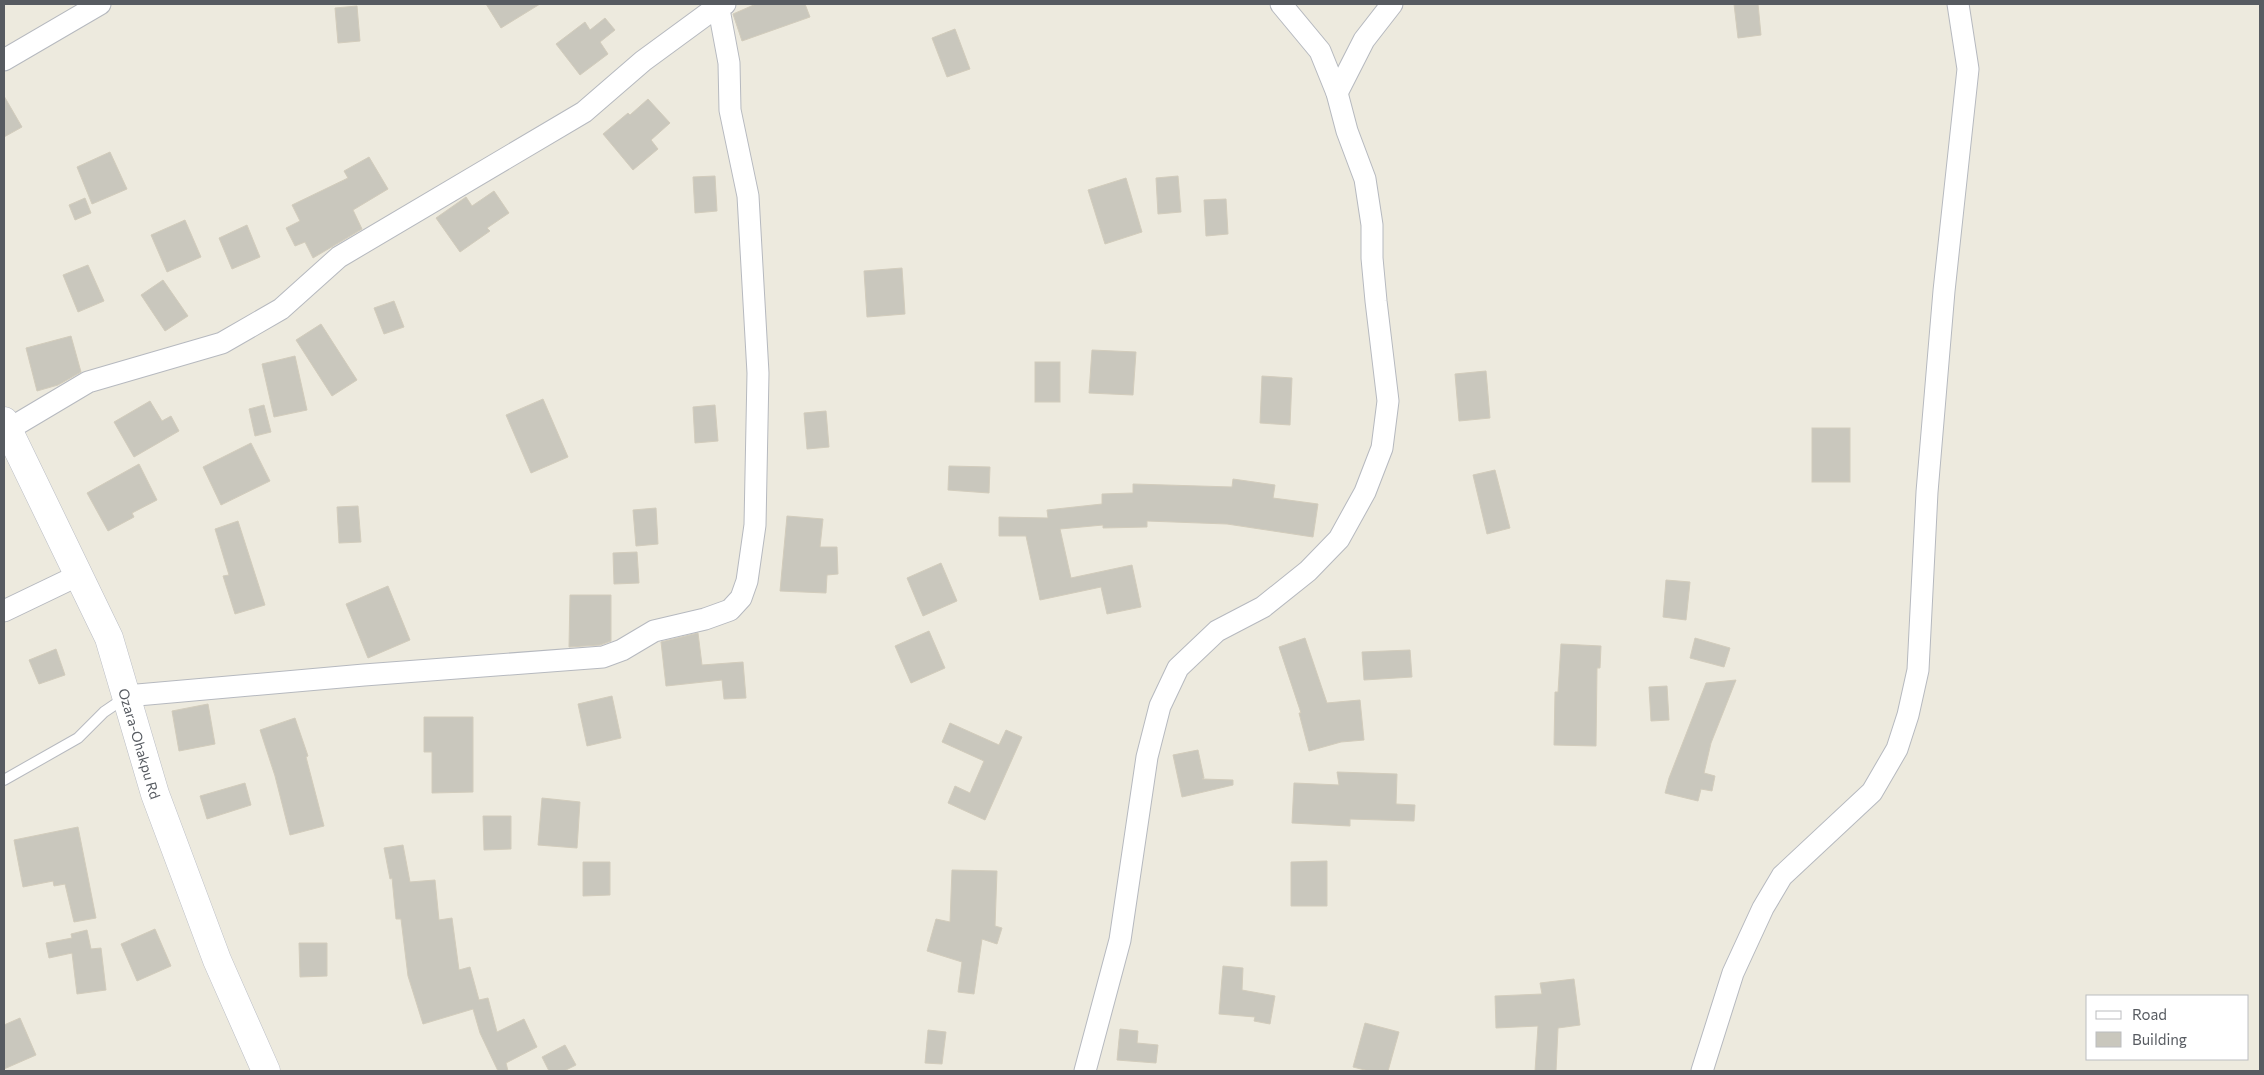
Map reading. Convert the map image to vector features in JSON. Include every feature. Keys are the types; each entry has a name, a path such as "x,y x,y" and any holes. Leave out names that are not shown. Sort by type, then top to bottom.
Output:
{"main road":[{"name":"Ozara-Ohakpu Rd","path":"6,425 109,638 158,803 217,960 266,1071"}],"street":[{"path":"4,60 100,4"},
{"path":"1084,1071 1120,940 1147,757 1160,706 1178,668 1217,631 1263,607 1308,571 1339,539 1365,492 1382,448 1388,402 1372,258 1372,225 1365,179 1347,131 1337,93 1320,51 1282,4"},
{"path":"1337,93 1364,40 1392,4"},
{"path":"1702,1071 1733,973 1763,908 1782,876 1872,792 1897,749 1908,715 1918,670 1927,492 1944,290 1968,69 1958,4"},
{"path":"6,425 88,382 222,343 281,309 340,257 584,112 643,60 720,5 729,63 730,110 748,196 758,373 755,525 747,581 741,598 730,610 705,619 654,631 622,650 603,657 364,675 126,696"},
{"path":"4,611 78,575"}],"lane":[{"path":"4,780 78,738 104,712 126,696"}],"building":[{"path":"486,4 540,4 501,28"},
{"path":"756,4 805,4 810,17 742,41 733,14"},
{"path":"1734,4 1758,4 1761,35 1738,38"},
{"path":"357,6 360,41 338,43 335,8"},
{"path":"605,18 615,30 600,42 608,54 580,75 556,44 585,22 590,30"},
{"path":"955,29 970,69 947,77 932,38"},
{"path":"4,96 22,127 4,137"},
{"path":"648,99 670,123 651,140 658,149 633,170 603,134 628,113 630,115"},
{"path":"110,152 127,189 92,204 77,167"},
{"path":"369,157 388,189 353,210 362,229 313,258 305,242 295,246 286,228 300,221 292,205 348,178 344,171"},
{"path":"715,176 717,211 695,213 693,177"},
{"path":"1178,176 1181,212 1158,214 1156,178"},
{"path":"1126,178 1142,232 1105,244 1088,190"},
{"path":"494,191 509,213 487,228 490,231 460,252 436,218 466,197 472,206"},
{"path":"85,198 91,213 75,220 69,205"},
{"path":"1226,199 1228,234 1206,236 1204,200"},
{"path":"185,220 201,257 167,272 151,235"},
{"path":"247,225 260,257 232,269 219,238"},
{"path":"88,265 104,301 78,312 63,275"},
{"path":"902,268 905,314 867,317 864,271"},
{"path":"163,280 188,316 165,331 141,295"},
{"path":"394,301 404,327 384,334 374,308"},
{"path":"321,324 357,380 332,396 296,340"},
{"path":"71,336 81,372 58,385 37,391 26,348"},
{"path":"1092,350 1136,352 1133,395 1089,393"},
{"path":"295,356 307,410 274,417 262,364"},
{"path":"1035,362 1060,362 1060,402 1035,402"},
{"path":"1486,371 1490,418 1459,421 1455,374"},
{"path":"1262,376 1292,378 1290,425 1260,423"},
{"path":"543,399 568,457 531,473 506,415"},
{"path":"150,401 162,421 171,416 179,431 134,457 114,422"},
{"path":"264,405 271,432 255,436 249,409"},
{"path":"715,405 718,441 695,443 693,407"},
{"path":"826,411 829,447 807,449 804,413"},
{"path":"1812,428 1850,428 1850,482 1812,482"},
{"path":"251,443 270,481 221,505 203,467"},
{"path":"139,464 157,500 132,513 134,517 108,531 87,493"},
{"path":"949,466 990,467 989,493 948,490"},
{"path":"1495,470 1510,528 1487,534 1473,475"},
{"path":"1233,479 1275,485 1273,498 1318,504 1313,537 1227,524 1147,521 1147,527 1103,528 1103,525 1060,529 1071,578 1132,565 1141,607 1107,614 1101,587 1040,600 1026,536 999,536 999,517 1048,518 1047,510 1102,504 1102,494 1133,493 1133,484 1232,487"},
{"path":"358,506 361,542 339,543 337,507"},
{"path":"656,508 658,544 636,546 633,510"},
{"path":"787,516 823,519 820,547 837,547 838,574 827,575 826,593 780,591"},
{"path":"238,521 265,605 235,614 223,576 229,575 215,529"},
{"path":"637,552 639,583 614,584 613,553"},
{"path":"941,563 957,601 923,616 907,578"},
{"path":"1666,580 1690,582 1686,620 1663,617"},
{"path":"388,586 410,640 368,658 346,604"},
{"path":"570,595 611,595 611,641 600,645 569,647"},
{"path":"929,631 945,668 911,683 895,646"},
{"path":"698,633 702,665 743,662 746,698 724,699 722,680 666,686 661,642"},
{"path":"1305,638 1327,703 1360,700 1364,740 1341,742 1309,751 1299,713 1301,713 1279,647"},
{"path":"1695,638 1730,648 1724,667 1690,658"},
{"path":"1561,644 1601,646 1600,668 1597,668 1596,746 1554,745 1555,692 1558,692"},
{"path":"56,649 65,675 39,684 29,660"},
{"path":"1410,650 1412,677 1364,680 1362,652"},
{"path":"1736,680 1711,743 1704,773 1715,776 1712,791 1701,789 1698,801 1665,793 1706,683"},
{"path":"1667,686 1669,720 1651,721 1649,687"},
{"path":"612,696 621,738 587,746 578,704"},
{"path":"208,704 215,744 179,751 172,711"},
{"path":"424,717 473,717 473,792 432,793 432,752 424,752"},
{"path":"295,718 308,756 306,757 324,826 290,835 275,776 260,730"},
{"path":"950,723 999,745 1006,730 1022,737 985,820 948,803 955,786 970,793 984,761 942,742"},
{"path":"1198,750 1204,778 1202,779 1233,780 1233,785 1182,797 1173,755"},
{"path":"1337,772 1397,774 1396,804 1415,805 1414,821 1350,819 1350,826 1292,823 1294,783 1339,785"},
{"path":"245,783 251,805 207,819 200,796"},
{"path":"542,798 580,802 577,848 538,845"},
{"path":"483,816 511,816 511,849 484,850"},
{"path":"78,827 96,918 74,922 65,884 54,886 53,881 23,887 14,840"},
{"path":"403,845 410,882 435,880 439,920 452,918 459,970 470,967 479,1000 488,998 497,1032 524,1019 537,1047 506,1063 508,1071 498,1071 480,1033 473,1009 423,1024 408,976 401,919 396,919 392,878 390,879 384,848"},
{"path":"1327,861 1327,906 1291,906 1291,862"},
{"path":"583,862 610,862 610,895 583,896"},
{"path":"952,870 997,871 995,926 1002,928 997,944 982,939 974,994 958,992 962,962 927,951 936,919 950,922"},
{"path":"155,929 171,966 137,981 121,944"},
{"path":"87,930 91,949 101,948 106,990 77,994 72,953 49,958 46,943 72,938 71,934"},
{"path":"299,943 327,943 327,976 300,977"},
{"path":"1223,966 1243,968 1242,990 1275,996 1270,1024 1254,1021 1255,1017 1219,1014"},
{"path":"1574,979 1580,1025 1558,1028 1556,1071 1535,1071 1538,1026 1496,1028 1495,996 1542,994 1540,983"},
{"path":"20,1018 36,1055 4,1069 4,1025"},
{"path":"1365,1023 1399,1032 1388,1071 1369,1071 1353,1067"},
{"path":"1120,1029 1138,1031 1137,1043 1158,1045 1156,1063 1117,1060"},
{"path":"928,1030 946,1032 942,1064 925,1063"},
{"path":"565,1045 576,1065 564,1071 549,1071 542,1057"}]}
